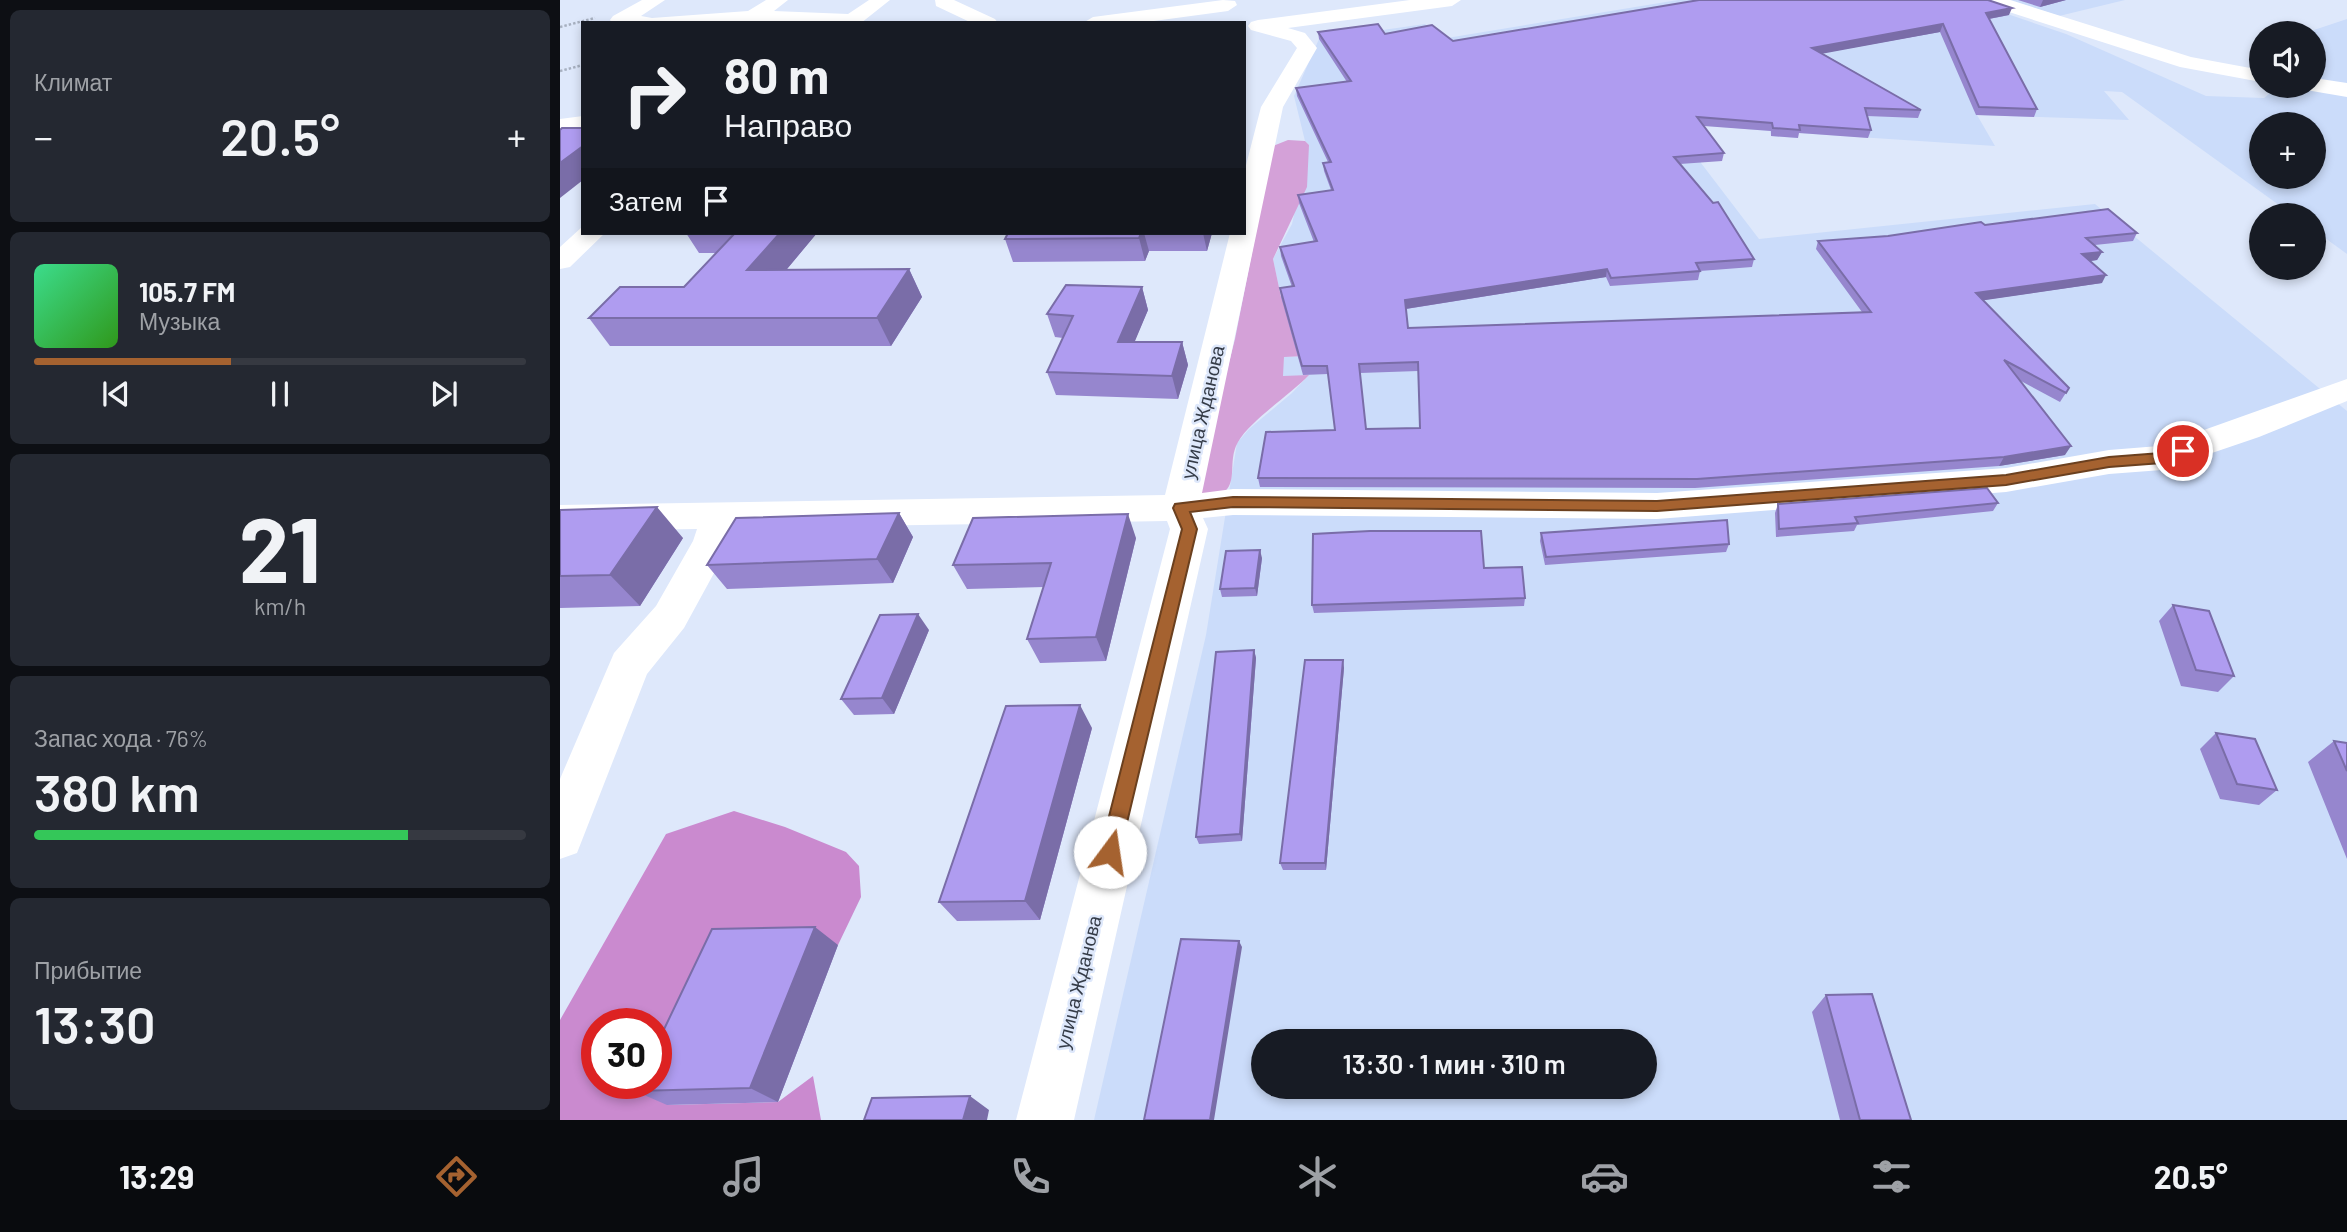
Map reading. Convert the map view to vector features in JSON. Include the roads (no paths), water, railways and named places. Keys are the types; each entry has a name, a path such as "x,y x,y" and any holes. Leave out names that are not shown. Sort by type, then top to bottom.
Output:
{"street":[{"path":"636,21 620,19 656,0"},
{"path":"754,16 779,0"},
{"path":"682,21 754,16 850,21 881,0"},
{"path":"945,0 943,2 984,21"},
{"path":"1246,26 1452,0"},
{"path":"1991,0 2187,62 2249,74"},
{"path":"1106,21 1227,3 1242,21"},
{"name":"улица Жданова","path":"1246,26 1298,37 1307,48 1272,107 1246,221"},
{"path":"2326,87 2347,90"},
{"path":"560,261 590,235"},
{"name":"улица Жданова","path":"1045,1120 1189,529 1180,508 1243,235"},
{"path":"560,518 1180,508 1233,502 1657,506 2006,480 2109,462 2162,458 2248,429 2347,389"},
{"path":"560,837 629,665 670,617 712,542 720,515"}]}
